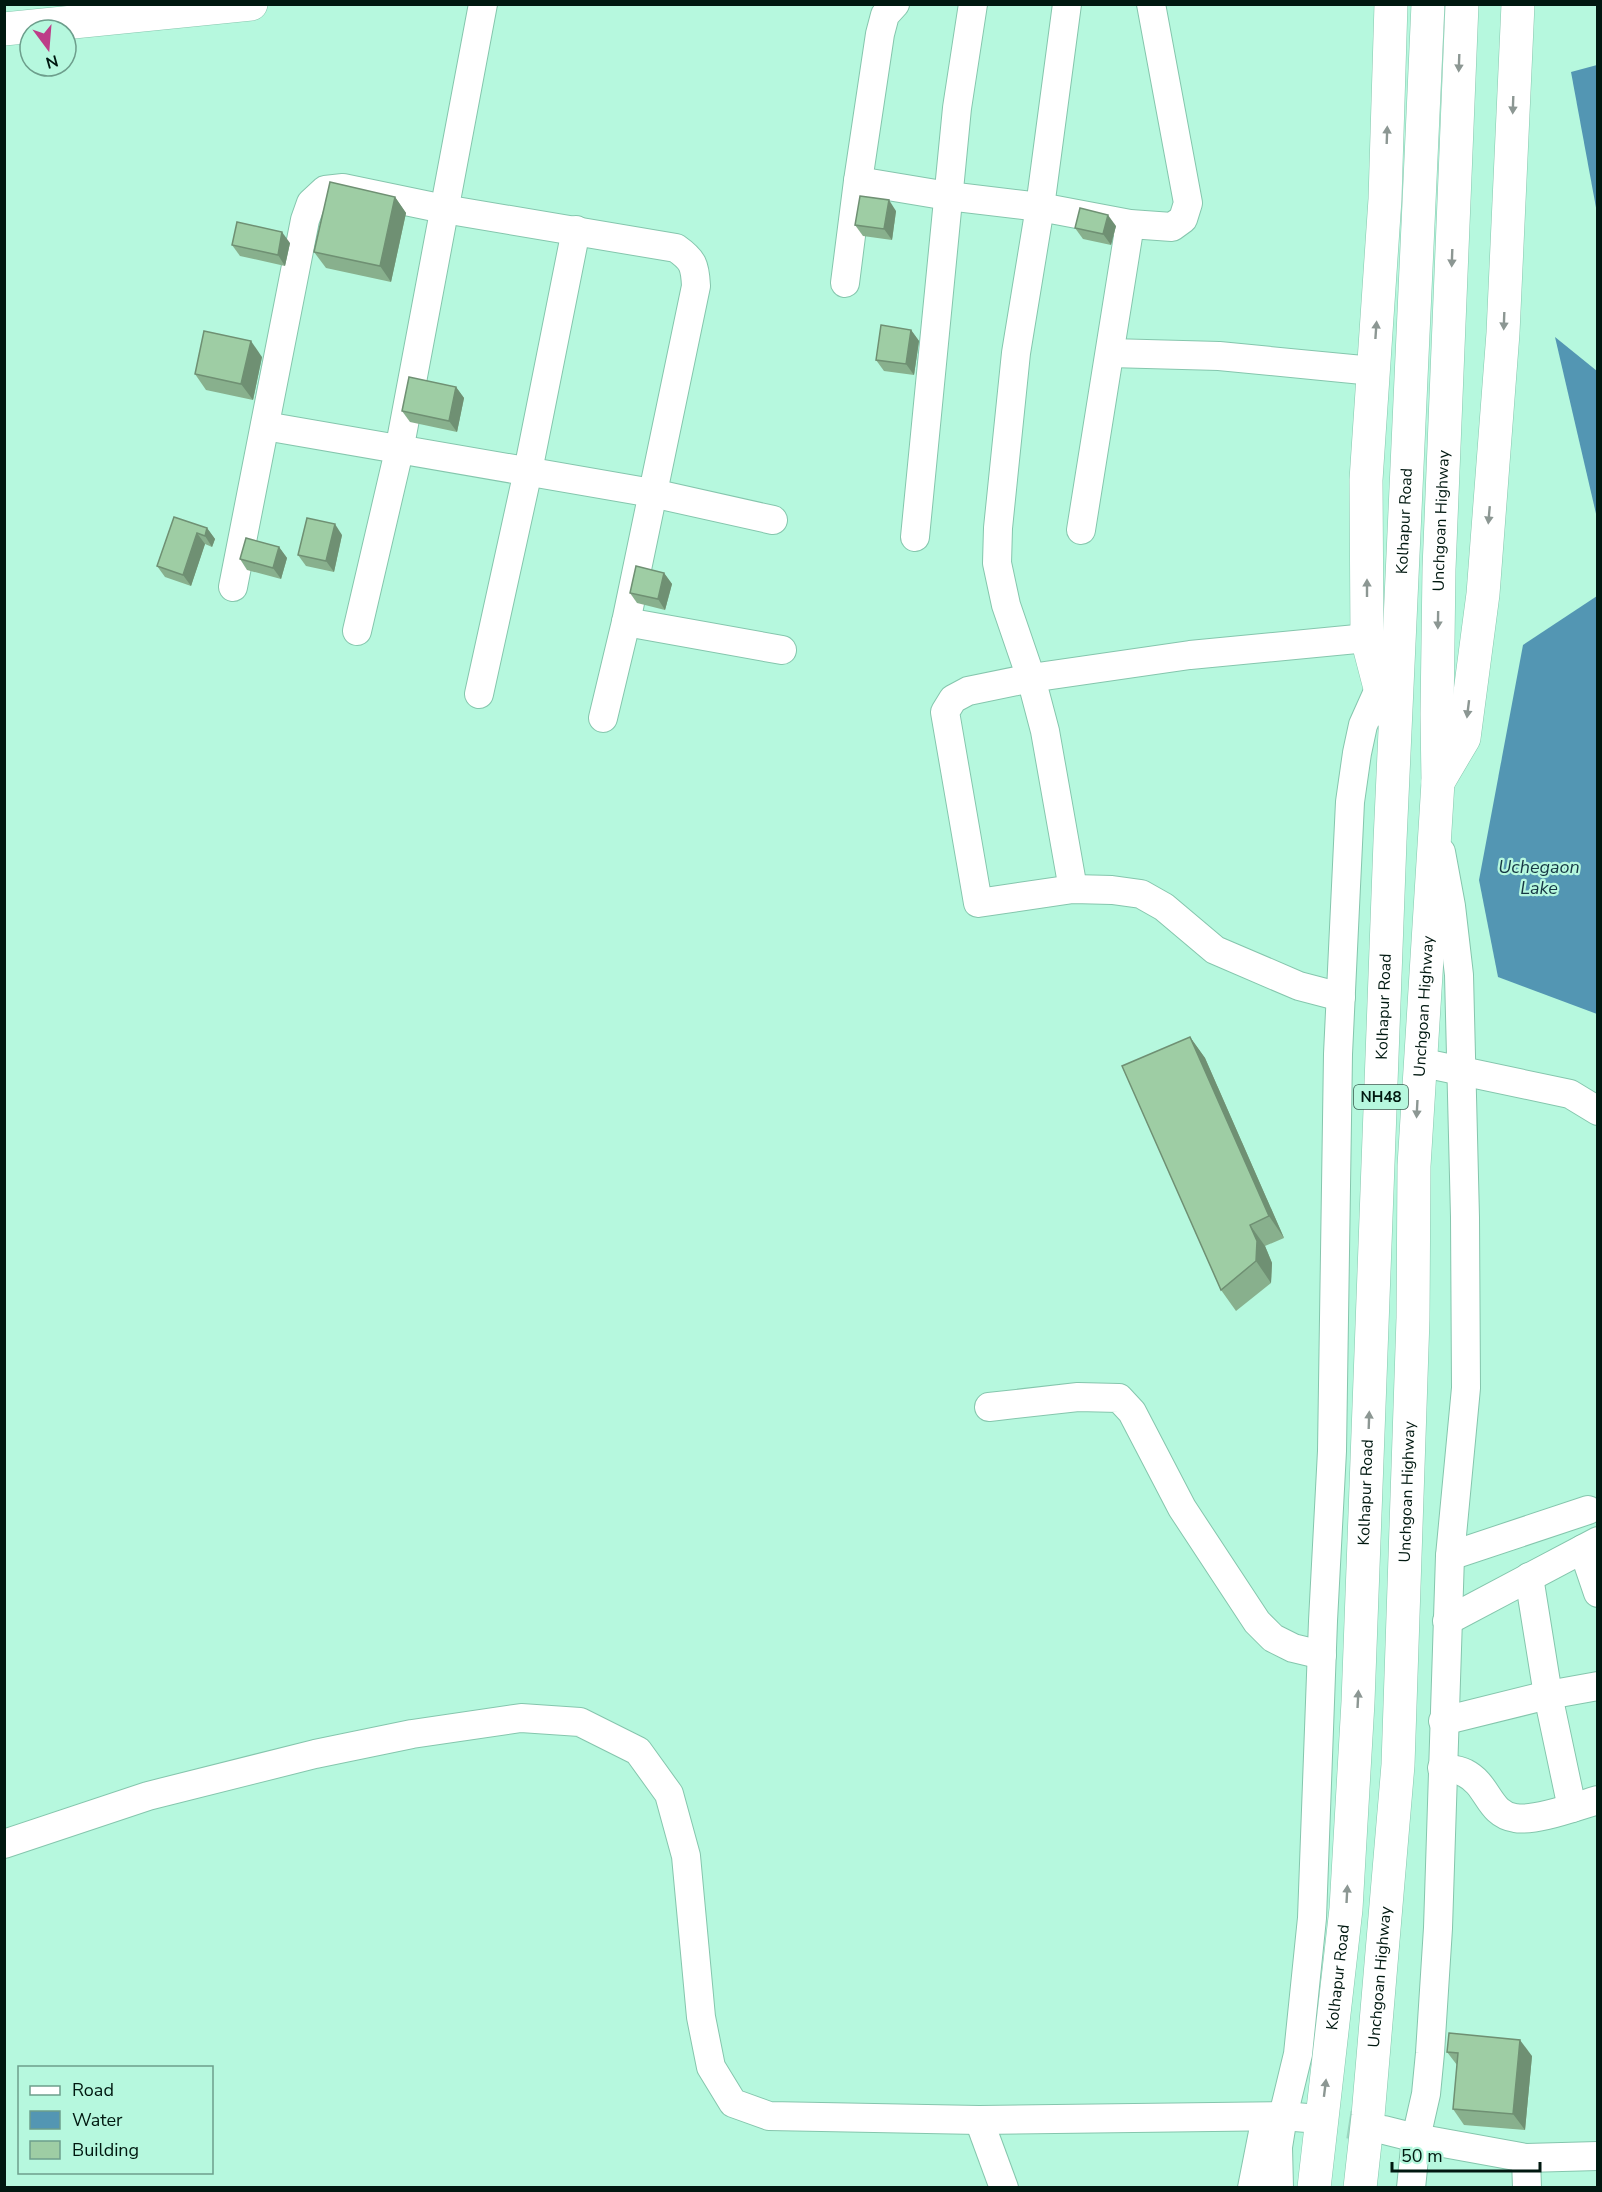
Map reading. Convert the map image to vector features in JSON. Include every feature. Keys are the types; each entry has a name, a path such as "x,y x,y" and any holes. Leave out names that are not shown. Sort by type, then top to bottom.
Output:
{"main road":[{"path":"4,29 250,4"},
{"path":"1391,4 1385,199 1366,480 1367,638 1395,748"},
{"name":"Kolhapur Road","path":"1314,2187 1346,1909 1357,1725 1395,748 1428,4"},
{"name":"Unchgoan Highway","path":"1360,2187 1398,1765 1413,1318 1414,1166 1438,782 1439,569 1462,4"},
{"path":"1438,782 1464,738 1483,594 1503,333 1518,4"}],"street":[{"path":"357,631 399,451 483,4"},
{"path":"845,283 880,34 885,15 895,4"},
{"path":"1067,4 1040,207 1016,353 998,528 997,563 1006,605 1031,678 1045,731 1073,889"},
{"path":"858,181 948,196 1040,207 1130,224 1172,227 1183,219 1188,203 1151,4"},
{"path":"915,537 968,5"},
{"path":"233,587 305,220 311,203 325,190 343,188 444,209 676,248 690,258 695,271 696,286 626,622 603,718"},
{"path":"1081,530 1130,224"},
{"path":"479,694 528,471 576,230"},
{"path":"1110,353 1219,356 1373,371"},
{"path":"265,426 399,451 528,471 773,520"},
{"path":"626,622 782,650"},
{"path":"1341,997 1299,986 1215,950 1164,908 1141,894 1112,890 1073,889 978,903 945,712 953,699 968,691 1031,678 1190,655 1367,638"},
{"path":"1279,2187 1278,2147 1298,2054 1312,1918 1332,1451 1341,997 1350,802 1363,724 1380,687"},
{"path":"1411,2187 1416,2138 1426,2094 1430,2053 1438,1928 1450,1556 1466,1388 1460,975 1451,906 1436,826"},
{"path":"1419,1062 1570,1094 1598,1111"},
{"path":"989,1407 1078,1397 1119,1398 1132,1412 1182,1508 1257,1622 1273,1638 1293,1648 1322,1655"},
{"path":"1450,1556 1588,1510"},
{"path":"1447,1621 1590,1545 1598,1593"},
{"path":"1442,1768 1462,1771 1475,1778 1486,1791 1492,1804 1502,1813 1515,1818 1531,1818 1585,1804 1548,1695 1529,1577"},
{"path":"1443,1721 1548,1695 1598,1686"},
{"path":"4,1844 148,1796 315,1754 412,1734 521,1718 580,1722 638,1751 669,1794 686,1856 701,2017 711,2067 733,2103 769,2116 979,2120 1285,2117"},
{"path":"1252,2187 1285,2117"},
{"path":"979,2120 1004,2187"},
{"path":"1384,2130 1416,2138 1526,2157 1598,2156"},
{"path":"1526,2157 1527,2187"}],"water":[{"path":"1598,65 1597,213 1571,72"},
{"path":"1555,337 1597,371 1597,518"},
{"name":"Uchegaon Lake","path":"1597,596 1597,1014 1498,977 1479,880 1523,645"}],"building":[{"path":"330,182 395,197 380,266 314,252"},
{"path":"860,196 889,200 884,229 855,225"},
{"path":"1080,208 1108,215 1103,234 1075,228"},
{"path":"237,222 282,232 278,255 232,245"},
{"path":"881,325 911,330 906,364 876,360"},
{"path":"204,331 251,341 241,384 195,374"},
{"path":"409,377 456,387 449,421 402,411"},
{"path":"174,517 207,528 205,536 197,533 183,575 157,566"},
{"path":"307,518 335,524 326,561 298,555"},
{"path":"246,538 279,547 273,568 240,559"},
{"path":"636,566 664,573 658,599 630,593"},
{"path":"1190,1037 1269,1216 1250,1225 1257,1241 1256,1261 1221,1290 1122,1066"},
{"path":"1449,2033 1520,2040 1513,2114 1453,2109 1458,2053 1447,2052"}],"tunnel":[{"path":"1307,2118 1384,2130"}]}
